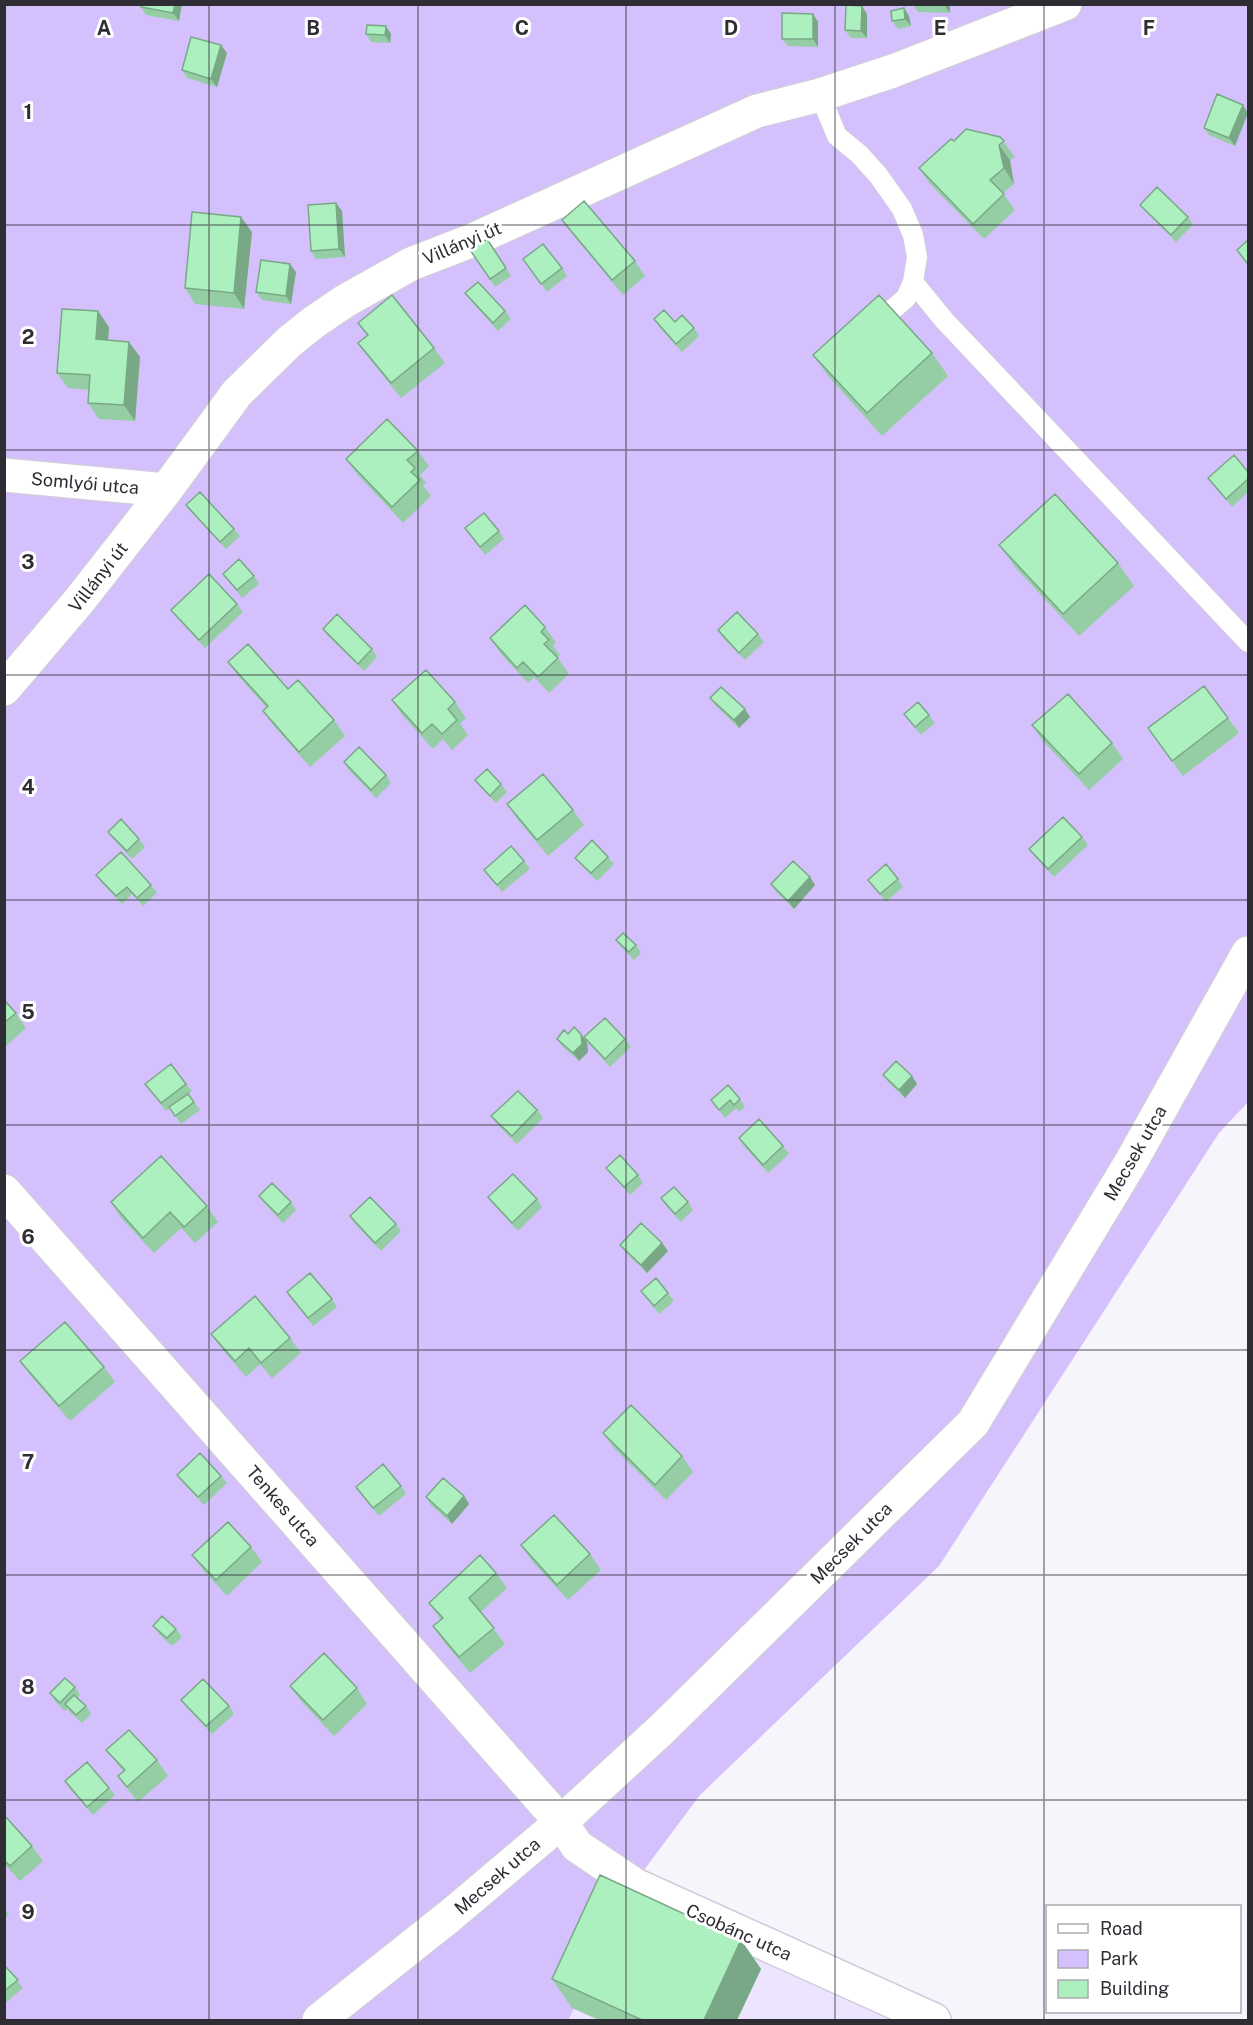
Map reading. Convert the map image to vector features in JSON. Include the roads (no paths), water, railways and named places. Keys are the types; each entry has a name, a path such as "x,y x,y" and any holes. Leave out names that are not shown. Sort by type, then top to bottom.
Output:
{"street":[{"name":"Villányi út","path":"4,689 79,601 166,490 237,393 314,321 411,264 468,242 757,111 820,95 893,71 1065,4"},
{"name":"Somlyói utca","path":"4,476 166,490"},
{"name":"Mecsek utca","path":"319,2020 451,1915 561,1822 662,1730 973,1422 1131,1162 1248,953"},
{"name":"Tenkes utca","path":"4,1191 561,1822"},
{"name":"Csobánc utca","path":"561,1822 577,1846 635,1885 934,2020"}],"lane":[{"path":"820,95 837,136 859,154 878,175 902,209 913,235 916,257 912,282 906,298 866,332"},
{"path":"912,282 944,320 1248,642"}]}
